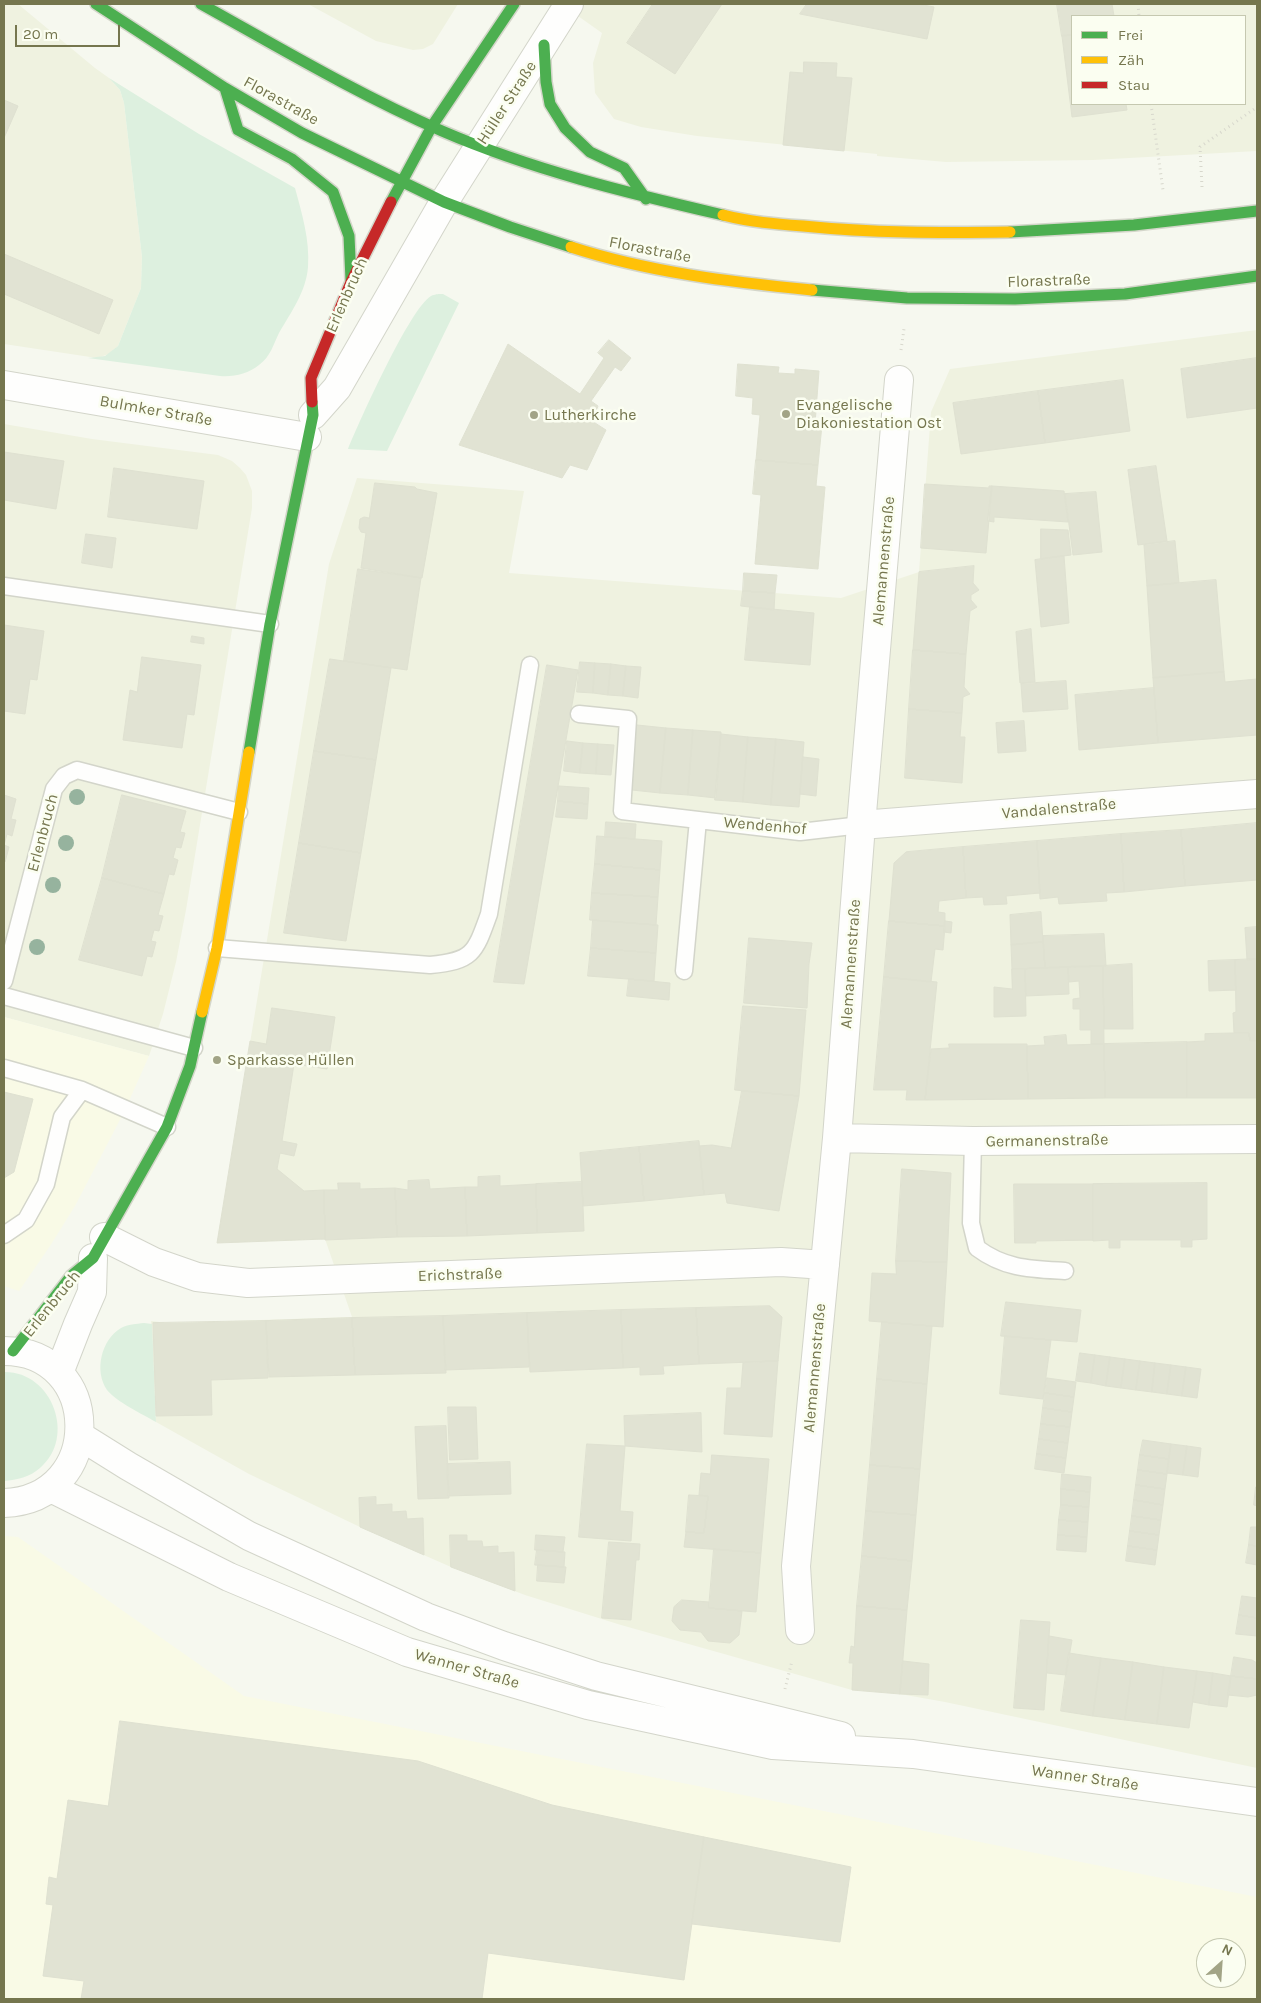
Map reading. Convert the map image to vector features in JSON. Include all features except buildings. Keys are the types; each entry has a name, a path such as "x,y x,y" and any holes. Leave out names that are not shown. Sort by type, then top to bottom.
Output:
{"main road":[{"name":"Florastraße","path":"96,4 225,88 302,133 444,202 510,227 599,256 674,272 783,288 906,298 1015,299 1125,294 1257,276"},
{"path":"201,4 326,73 432,126 480,146 549,170 646,199 758,222 933,232 1026,231 1257,211"},
{"path":"402,181 432,126 514,4"},
{"path":"544,45 546,82 550,104 565,128 590,152 624,168 646,199"},
{"path":"225,88 238,130 292,159 333,192 349,236 351,282"},
{"name":"Erlenbruch","path":"9,1351 71,1276 98,1248 167,1127 190,1066 217,948 270,624 310,426 311,378 351,282 402,181"}],"street":[{"name":"Hüller Straße","path":"444,202 569,4"},
{"path":"310,426 337,388 444,202"},
{"name":"Alemannenstraße","path":"800,1630 796,1566 837,1138 899,380"},
{"name":"Bulmker Straße","path":"4,385 310,426"},
{"name":"Vandalenstraße","path":"862,825 1257,794"},
{"name":"Germanenstraße","path":"837,1138 973,1141 1257,1138"},
{"name":"Erichstraße","path":"98,1248 154,1262 197,1277 248,1283 781,1262 824,1265"},
{"name":"Erlenbruch","path":"59,1373 92,1292 98,1248"},
{"path":"4,1503 35,1497 51,1488 65,1473 76,1456 80,1436 80,1413 72,1392 59,1373 46,1363 30,1355 9,1351"},
{"name":"Wanner Straße","path":"80,1436 249,1536 426,1617 504,1646 596,1676 913,1754"},
{"name":"Wanner Straße","path":"51,1488 229,1577 407,1652 588,1705 773,1745 913,1754 1257,1802"}],"lane":[{"path":"4,586 270,624"},
{"path":"217,948 430,965 453,963 468,957 479,943 489,914 530,665"},
{"name":"Wendenhof","path":"579,714 628,719 622,811 800,832 862,825"},
{"name":"Erlenbruch","path":"4,981 54,789 64,776 77,770 239,812"},
{"path":"684,971 698,820"},
{"path":"4,996 194,1048"},
{"path":"4,1068 82,1090 167,1127"},
{"path":"4,1235 26,1220 46,1184 62,1117 82,1090"},
{"path":"973,1141 971,1223 977,1248 991,1258 1018,1268 1065,1271"}],"path":[{"path":"1151,105 1167,220"},
{"path":"1203,217 1200,147 1257,108"},
{"path":"899,380 906,298"},
{"path":"777,1721 800,1630"}],"shaded area":[{"path":"4,4 18,4 109,78 120,90 124,103 142,257 141,288 118,346 109,354 97,358 4,344"},
{"path":"308,4 458,4 433,44 423,49 413,50 376,41"},
{"path":"561,4 1257,4 1257,151 1093,160 946,162 697,136 641,127 614,119 595,93 593,63 602,33"},
{"path":"109,78 199,134 295,188 307,237 307,276 297,302 269,354 263,362 246,373 220,376 88,358 105,356 118,346 141,288 142,257 124,103 120,90"},
{"path":"443,294 459,303 387,451 348,449 398,343 422,305 431,296"},
{"path":"1257,330 1257,1768 945,1702 900,1694 852,1690 621,1625 525,1595 451,1567 360,1527 249,1474 156,1422 151,1321 168,1323 352,1317 325,1239 217,1243 329,564 357,478 524,491 509,573 841,598 919,572 931,412 950,369"},
{"path":"4,424 92,439 218,455 232,461 240,468 246,475 252,491 252,508 186,910 163,1014 149,1056 4,1017"},
{"path":"4,1017 149,1056 124,1112 75,1206 19,1291 4,1286"},
{"path":"132,1324 152,1324 156,1422 130,1408 111,1394 103,1382 101,1374 100,1365 104,1348 114,1333"},
{"path":"4,1372 21,1375 35,1382 46,1394 54,1408 58,1424 57,1440 51,1455 40,1468 23,1478 4,1481"},
{"path":"4,1536 18,1537 244,1696 1257,1897 1257,1999 4,1999"}],"traffic: fast":[{"path":"96,4 225,88 302,133 444,202 510,227 571,247"},
{"path":"201,4 380,102 476,145 545,169 723,215"},
{"path":"391,202 432,126 514,4"},
{"path":"544,45 546,82 550,104 565,128 590,152 624,168 646,199"},
{"path":"225,88 238,130 292,159 333,192 349,236 351,280"},
{"path":"1010,232 1134,225 1257,211"},
{"path":"812,290 907,298 1015,299 1125,294 1257,276"},
{"path":"249,752 270,624 313,415 312,402"},
{"path":"13,1351 71,1276 93,1258 167,1127 190,1066 202,1012"}],"traffic: slow":[{"path":"723,215 763,222 855,230 1010,232"},
{"path":"571,247 600,256 690,275 812,290"},
{"path":"202,1012 217,948 249,752"}],"traffic: jam":[{"path":"312,402 311,378 351,282 391,202"}],"place":[{"name":"Evangelische Diakoniestation Ost","path":"786,414"},
{"name":"Lutherkirche","path":"534,415"},
{"name":"Sparkasse Hüllen","path":"217,1060"}]}
